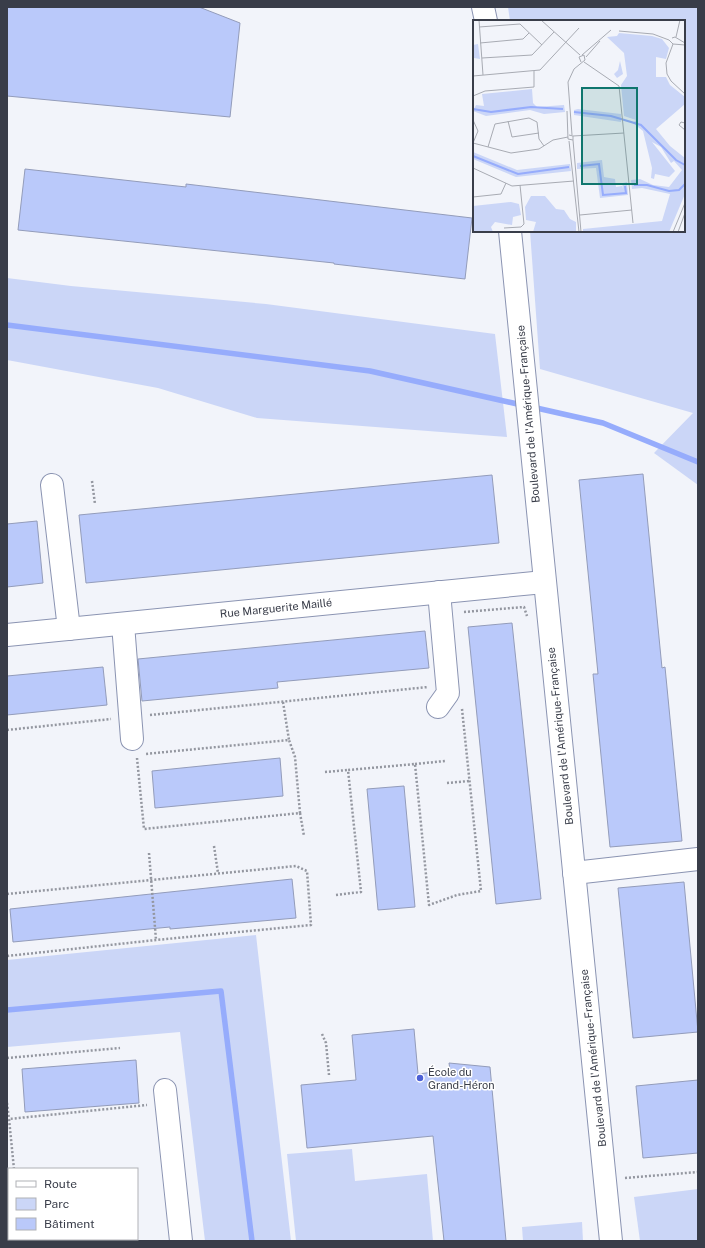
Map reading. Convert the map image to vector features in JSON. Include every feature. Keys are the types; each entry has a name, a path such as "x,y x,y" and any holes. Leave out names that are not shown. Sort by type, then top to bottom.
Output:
{"street":[{"path":"483,7 486,20"},
{"name":"Boulevard de l'Amérique-Française","path":"510,232 611,1241"},
{"path":"52,485 69,629"},
{"name":"Rue Marguerite Maillé","path":"7,635 544,582"},
{"path":"438,707 448,693 439,592"},
{"path":"123,624 130,717 134,747"},
{"path":"574,874 698,859"},
{"path":"165,1090 180,1241"}],"path":[{"path":"92,481 94,504"},
{"path":"441,614 524,607 527,622"},
{"path":"7,730 429,687"},
{"path":"283,702 289,740 295,756 300,813 304,836"},
{"path":"415,764 429,904 457,895 481,891 461,703"},
{"path":"289,740 134,747 144,829 300,813"},
{"path":"325,772 445,761"},
{"path":"336,895 361,892 348,770"},
{"path":"447,783 470,781"},
{"path":"214,846 218,873"},
{"path":"149,853 156,940"},
{"path":"7,894 296,866 307,871 312,925 7,956"},
{"path":"322,1034 326,1043 330,1075"},
{"path":"7,1058 120,1048"},
{"path":"7,1103 14,1168"},
{"path":"9,1119 148,1105 148,1113"},
{"path":"7,1156 12,1156"},
{"path":"605,1179 698,1172"}],"green space":[{"path":"508,7 698,7 698,485 654,453 693,413 540,369 530,232 685,232 685,20 510,20"},
{"path":"7,278 71,286 266,304 495,334 507,437 257,418 158,388 7,360"},
{"path":"256,935 291,1241 205,1241 180,1032 7,1047 7,960"},
{"path":"352,1149 355,1181 427,1174 433,1241 296,1241 287,1154"},
{"path":"698,1189 698,1241 640,1241 634,1197"},
{"path":"582,1222 583,1241 523,1241 522,1227"}],"building":[{"path":"7,7 199,7 240,23 230,117 7,96"},
{"path":"25,169 186,187 186,184 472,218 465,279 334,263 18,230"},
{"path":"643,474 662,668 665,667 682,841 610,847 593,674 598,674 579,480"},
{"path":"492,475 499,543 86,583 79,515"},
{"path":"37,521 43,583 7,587 7,524"},
{"path":"512,623 541,899 496,904 468,627"},
{"path":"425,631 429,668 277,682 278,688 142,701 138,659"},
{"path":"103,667 107,705 7,715 7,676"},
{"path":"280,758 283,796 155,808 152,771"},
{"path":"404,786 415,907 378,910 367,789"},
{"path":"292,879 296,918 170,929 170,927 13,942 10,909"},
{"path":"684,882 698,1032 633,1038 618,888"},
{"path":"414,1029 418,1074 450,1070 449,1063 490,1067 506,1241 444,1241 433,1136 307,1148 301,1085 356,1080 352,1035"},
{"path":"136,1060 139,1103 25,1112 22,1069"},
{"path":"698,1080 698,1153 643,1158 636,1086"}],"waterway":[{"path":"7,325 370,371 522,405"},
{"path":"532,407 603,423 698,462"},
{"path":"7,1010 221,991 252,1241"}],"place":[{"name":"École du Grand-Héron","path":"420,1078"}]}
